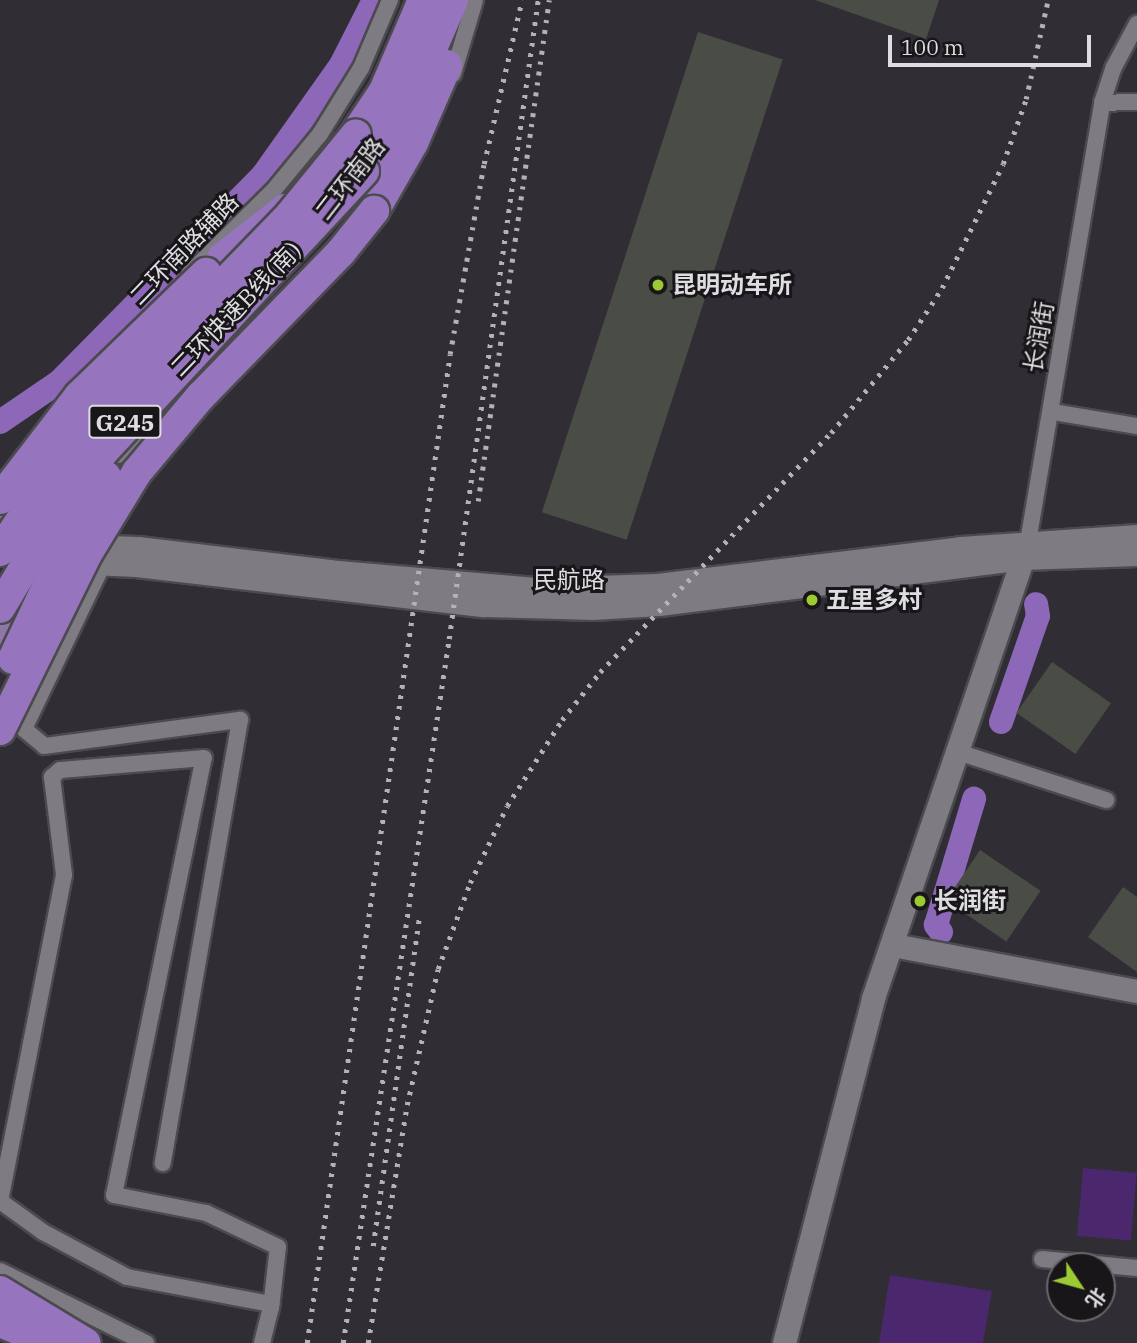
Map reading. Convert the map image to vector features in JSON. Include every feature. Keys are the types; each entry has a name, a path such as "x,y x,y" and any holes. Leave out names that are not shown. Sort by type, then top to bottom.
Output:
{"highway":[{"path":"0,730 83,562 137,472 200,397 341,252 374,211 438,90 454,42 462,0"},
{"path":"0,553 57,466 110,401 290,215 356,134 384,91 428,1"},
{"path":"0,499 79,396 290,191 335,136 375,68 428,1"},
{"name":"二环快速B线(南)","path":"0,608 55,516 104,451 364,172 408,104 428,1"},
{"path":"222,258 314,185 356,134"},
{"path":"0,688 72,534 116,462 177,385 298,256 364,172"},
{"path":"0,1290 86,1343"},
{"path":"0,1322 48,1343"},
{"path":"0,1334 16,1343"}],"main road":[{"name":"二环南路","path":"0,524 73,429 247,264 329,177 387,93 428,1"},
{"name":"二环南路","path":"0,641 91,472 124,424 361,169 405,102 428,1"},
{"name":"民航路","path":"0,539 103,564 484,605 593,608 659,604 1137,536"},
{"name":"民航路","path":"0,553 138,548 338,572 538,589 657,585 1026,550 1137,554"},
{"name":"长润街","path":"784,1343 837,1126 873,998 1026,550"},
{"path":"893,945 1137,991"},
{"path":"0,1290 95,1343"},
{"path":"0,1299 95,1343"},
{"path":"0,1328 38,1343"}],"street":[{"name":"二环南路辅路","path":"0,524 53,437 104,368 165,299 284,178 320,134 361,68 390,0"},
{"path":"48,552 72,510 110,463 252,354 322,287 374,227 426,144 475,0"},
{"name":"长润街","path":"1026,550 1053,412 1102,103 1114,67 1137,24"},
{"path":"1102,103 1137,102"},
{"path":"1053,412 1137,426"},
{"path":"103,564 24,729 44,746 52,777 64,875 0,1201 43,1232 127,1276 271,1304"},
{"path":"44,746 240,720 163,1163"},
{"path":"958,752 1106,800"},
{"path":"52,777 60,770 204,758 114,1195 206,1213 278,1247 271,1304 262,1343"},
{"path":"1042,1259 1137,1268"},
{"path":"0,1271 146,1343"}],"shaded area":[{"path":"1083,1168 1137,1173 1131,1240 1077,1236"},
{"path":"890,1275 992,1291 983,1343 879,1343"}],"building":[{"path":"815,0 939,0 926,39"},
{"name":"昆明动车所","path":"698,32 783,60 627,540 542,512"},
{"path":"1052,662 1111,703 1075,754 1016,713"},
{"path":"980,850 1041,891 1006,941 946,901"},
{"path":"1123,887 1137,897 1137,972 1088,937"}],"waterway":[{"path":"0,422 60,381 263,175 341,65 374,0"},
{"path":"1001,722 1038,616 1036,604"},
{"path":"941,932 936,925 974,799"}],"railway":[{"path":"307,1343 450,354 484,164 522,0"},
{"path":"343,1343 449,639 538,0"},
{"path":"478,501 549,0"},
{"path":"368,1343 407,1105 438,969 470,883 507,806 562,720 600,672 831,433 908,340 942,288 1003,164 1026,99 1048,0"},
{"path":"373,1246 419,917"}],"place":[{"name":"昆明动车所","path":"658,285"},
{"name":"五里多村","path":"812,600"},
{"name":"长润街","path":"920,901"}]}
